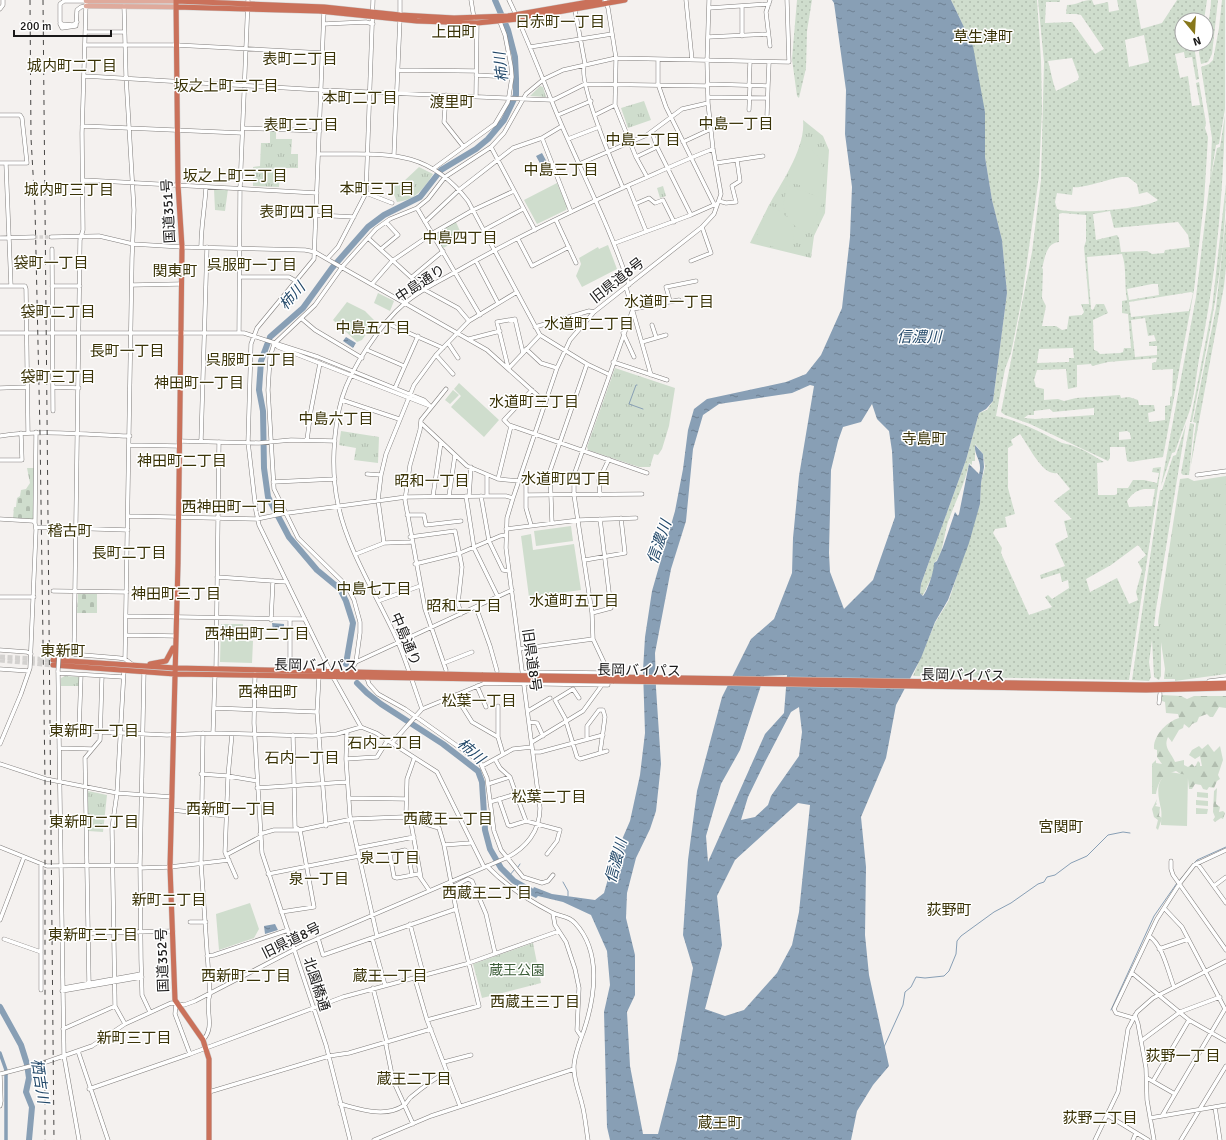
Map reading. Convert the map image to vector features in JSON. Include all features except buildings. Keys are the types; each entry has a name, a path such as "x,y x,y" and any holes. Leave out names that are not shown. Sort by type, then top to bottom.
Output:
{"highway":[{"path":"324,0 324,9"},
{"path":"176,3 248,4 324,9 400,17 500,20 587,1 600,0"},
{"path":"574,5 625,0"},
{"name":"国道351号","path":"175,671 180,284 182,247 178,185 176,3"},
{"path":"134,666 166,661 172,653 176,638"},
{"name":"長岡バイパス","path":"410,676 351,671 216,668 175,671 144,671 53,662 134,666 175,671 215,675 367,678 410,676 1226,688"},
{"name":"国道352号","path":"175,671 170,867 176,1003 203,1040 207,1048 209,1059 209,1140"},
{"name":"長岡バイパス","path":"1146,688 1226,683"}],"main road":[{"path":"86,2 176,3"},
{"path":"86,2 124,6 176,3"}],"street":[{"path":"0,9 3,5 3,0"},
{"path":"327,259 338,247 366,193 371,92 373,0"},
{"path":"394,154 400,0"},
{"path":"470,0 475,20 476,96"},
{"path":"509,0 544,79 562,126 614,243 651,375"},
{"path":"686,0 692,60"},
{"path":"709,0 707,85 713,149 720,184 717,203"},
{"path":"351,671 356,662 360,622 351,594 347,586 298,538 283,514 273,482 268,373 273,343 302,319 315,305 341,266 368,238 386,222 417,208 428,199 444,176 491,147 504,133 523,99 532,88 544,79 563,70 616,58 769,63 789,62 788,0"},
{"path":"61,2 86,2 79,8 77,22 73,25 63,25 60,22 61,2"},
{"path":"74,654 75,529 83,180 82,126 86,45 86,2"},
{"path":"606,2 616,58 615,105 636,157 647,177"},
{"path":"709,8 742,6 769,2 766,12 770,46"},
{"path":"239,333 240,189 248,4"},
{"path":"574,5 585,64 583,68 585,84 607,152 623,188"},
{"path":"124,6 124,45 134,210 125,659"},
{"path":"742,6 742,36"},
{"path":"324,9 314,259 257,328 253,335 251,344 248,442 257,519 330,671 361,727 376,733 414,759 433,769 439,776 470,843 487,866 515,890 553,914 569,918 577,925 585,937 592,956 594,979 588,1014 581,1036 574,1069 588,1140"},
{"path":"434,169 463,146 495,124 510,98 512,77 507,45 500,20"},
{"path":"324,24 366,22 373,24"},
{"path":"86,32 124,32"},
{"path":"530,47 612,34"},
{"path":"708,37 768,34"},
{"path":"86,45 176,45 322,53"},
{"path":"658,59 658,84 666,107 691,158 717,203"},
{"path":"749,110 750,62"},
{"path":"767,115 766,98 769,63"},
{"path":"398,70 476,73 512,77"},
{"path":"84,76 321,90 551,100 585,84 768,86"},
{"path":"446,95 444,122 463,146"},
{"path":"708,97 766,98"},
{"path":"558,115 591,101"},
{"path":"579,164 652,132 682,109 708,103"},
{"path":"595,115 615,105"},
{"path":"0,115 20,115 22,118 27,163 0,163"},
{"path":"82,126 242,133"},
{"path":"425,222 459,190 514,148 542,138 562,126"},
{"path":"568,139 598,127"},
{"path":"242,128 320,131"},
{"path":"683,142 711,129"},
{"path":"652,132 657,147 691,215"},
{"path":"542,138 571,212"},
{"path":"491,147 535,230"},
{"path":"636,157 657,147"},
{"name":"中島通り","path":"422,709 399,644 356,554 338,506 335,479 335,441 342,400 353,374 367,350 386,323 405,302 476,260 595,200 713,149"},
{"path":"319,154 394,154 419,161 444,176 459,190 473,210 540,335 587,364 608,374"},
{"path":"716,163 763,156"},
{"path":"614,243 674,222 717,203 736,202 732,186 740,181 737,160"},
{"path":"6,164 11,286"},
{"path":"83,180 317,193"},
{"path":"201,247 202,215 205,211 206,186"},
{"path":"628,186 646,231"},
{"path":"372,284 392,260 433,233 473,210 514,191"},
{"path":"366,193 392,203"},
{"path":"635,204 649,198 655,203 663,200 674,222"},
{"name":"旧県道8号","path":"1,1074 64,1056 98,1043 125,1024 150,1012 171,1003 184,1005 210,994 294,949 505,858 524,846 538,825 540,808 525,684 509,571 506,518 557,368 576,333 594,312 702,228 711,218 717,203"},
{"path":"417,208 480,315"},
{"path":"484,230 523,208"},
{"path":"316,215 354,217"},
{"path":"556,220 576,262"},
{"path":"381,249 398,235 386,222"},
{"path":"691,261 711,253 702,228"},
{"path":"0,238 34,237"},
{"path":"51,237 107,237 133,244 182,247 305,250 315,252 487,350 509,368 545,402"},
{"path":"368,238 425,290 458,308 469,321"},
{"path":"518,239 532,266 569,247"},
{"path":"201,441 207,247"},
{"path":"52,249 54,332 53,411"},
{"path":"412,277 443,251"},
{"path":"476,260 498,303"},
{"path":"240,277 289,277 296,281"},
{"path":"670,301 666,287 696,281"},
{"path":"132,285 180,284"},
{"path":"0,286 25,286 26,289 28,432"},
{"path":"52,286 80,286"},
{"path":"384,543 378,500 383,463 409,396 421,374 436,355 469,321 517,292"},
{"path":"632,309 680,300"},
{"path":"392,743 422,709 477,686 485,684 608,685 608,672 593,639 592,613 574,495 574,475 608,374 632,309"},
{"path":"535,327 589,311 594,312"},
{"path":"302,319 315,330 362,358"},
{"path":"509,368 497,322 515,319 523,353"},
{"path":"386,323 443,348"},
{"path":"652,325 656,337"},
{"path":"469,339 500,331"},
{"path":"0,333 131,332 239,333 253,335 273,343 280,344 409,396"},
{"path":"623,332 634,357"},
{"path":"509,368 540,335"},
{"path":"642,342 666,335"},
{"path":"395,388 418,336"},
{"path":"273,343 278,347 320,363 395,388 431,407"},
{"path":"448,343 458,358"},
{"path":"367,350 404,366"},
{"path":"526,350 541,363 557,368"},
{"path":"436,355 453,374"},
{"path":"613,362 667,380"},
{"path":"307,440 314,389 320,363"},
{"path":"552,523 550,471 587,364"},
{"path":"0,388 27,387"},
{"path":"53,387 79,388"},
{"path":"446,389 421,420 410,465 406,497 410,537 420,586 431,629 446,670"},
{"path":"532,390 504,420 511,426 647,473"},
{"path":"342,400 400,419"},
{"path":"421,423 455,455 471,467 498,479 519,481"},
{"path":"498,479 511,426"},
{"path":"0,436 36,432 130,436"},
{"path":"0,744 18,702 29,671 31,654 36,525 36,432"},
{"path":"0,460 22,460 21,433"},
{"path":"130,445 179,444 201,441 335,441"},
{"path":"216,668 219,442"},
{"path":"433,496 441,442"},
{"path":"449,496 455,455"},
{"path":"600,495 599,480 609,459"},
{"path":"471,467 467,496 474,548 498,597"},
{"path":"1197,476 1226,471"},
{"path":"367,474 381,475"},
{"path":"521,474 526,480 526,508 531,526"},
{"path":"487,475 487,496"},
{"path":"273,482 335,479"},
{"path":"526,495 642,494"},
{"path":"481,496 489,541 503,570 509,571"},
{"path":"128,516 257,519 406,497 506,496 513,498"},
{"path":"407,515 424,515 426,525 461,521"},
{"path":"592,613 611,608 600,518"},
{"path":"506,529 600,518 636,518"},
{"path":"585,560 625,553 621,518"},
{"path":"0,519 31,521 36,525 75,529 128,530"},
{"path":"410,537 455,531 462,567 458,607 461,614"},
{"path":"415,564 460,553 500,536 506,535"},
{"path":"356,554 384,543 411,542"},
{"path":"217,577 287,582"},
{"path":"271,620 273,581"},
{"path":"378,601 420,586"},
{"path":"356,662 399,644 512,590"},
{"path":"53,591 127,592"},
{"path":"0,597 34,597"},
{"path":"476,607 497,671"},
{"path":"126,616 271,620 305,619"},
{"path":"290,620 290,670"},
{"path":"126,635 176,638"},
{"path":"519,649 593,639"},
{"path":"0,650 27,652 31,654"},
{"path":"444,663 472,652"},
{"path":"79,1140 64,1056 58,748 58,655 59,653 125,659 134,666"},
{"path":"0,669 29,671"},
{"name":"北園橋通","path":"256,669 254,735 260,836 268,874 329,1056 350,1140"},
{"path":"124,670 117,793 112,828 115,1006 125,1024"},
{"path":"144,671 140,932 142,996 150,1012"},
{"path":"58,672 81,675 123,677"},
{"path":"523,672 608,672"},
{"path":"80,730 81,675"},
{"path":"213,733 215,675"},
{"path":"89,983 85,758 99,742 102,676"},
{"path":"319,676 317,712 326,826"},
{"path":"367,678 369,684 378,694 474,757 482,766 488,784 496,837 505,858 523,877 542,883 548,881 553,875"},
{"path":"1188,685 1226,679"},
{"path":"482,766 513,749 532,744 566,722 585,708 602,685"},
{"path":"477,686 486,707"},
{"path":"579,698 573,689 556,698 578,758 607,751"},
{"path":"1159,704 1160,694"},
{"path":"456,695 472,722 498,737"},
{"path":"528,711 550,698"},
{"path":"498,706 498,737 503,754"},
{"path":"214,708 317,712"},
{"path":"587,738 587,726 601,709 605,717 600,753"},
{"path":"529,722 537,723 543,736"},
{"path":"58,730 100,730 142,734 213,733 320,736 347,732 361,727"},
{"path":"347,732 347,782 352,819 377,936"},
{"path":"203,733 201,774 201,863 210,994 210,1031 203,1040"},
{"path":"232,734 226,816 226,855 236,877"},
{"path":"281,912 314,907 300,830 296,827 296,787 293,735"},
{"path":"533,752 540,752 587,738 603,735"},
{"path":"346,759 377,757 387,741"},
{"path":"58,748 92,749"},
{"path":"414,759 407,779 406,799 408,819 411,823 421,878"},
{"path":"495,759 500,768 510,777 526,821"},
{"path":"0,764 59,782 117,793 172,796"},
{"path":"201,774 228,776 257,781"},
{"path":"488,784 510,777"},
{"path":"257,788 296,787 347,782"},
{"path":"490,802 516,794"},
{"path":"349,798 406,799"},
{"path":"499,799 508,825 510,826 526,821 560,830 557,841 547,854"},
{"path":"172,810 226,816"},
{"path":"226,855 274,830 300,830 326,826 352,819 403,817 439,828 444,846 456,910 480,1006 427,1020"},
{"path":"358,848 414,837"},
{"path":"444,846 470,843"},
{"path":"0,847 47,866 170,867 229,860"},
{"path":"412,875 408,852 405,850 392,853 390,855 394,877 397,878 418,874 429,890"},
{"path":"1134,1016 1116,1013 1114,1010 1164,908 1180,883 1198,863 1226,850"},
{"path":"268,874 359,856"},
{"path":"0,920 24,857"},
{"path":"1171,861 1171,871 1226,950"},
{"path":"1198,863 1226,903"},
{"path":"41,864 41,990"},
{"path":"1214,886 1226,877"},
{"path":"452,887 468,879 472,881 486,914 495,953"},
{"path":"1162,1116 1225,1009 1220,997 1179,923 1164,908"},
{"path":"318,938 323,955 410,924 456,910"},
{"path":"553,914 555,925 566,942 576,976 579,994 577,1030 581,1036"},
{"path":"190,922 206,922"},
{"path":"410,924 424,977"},
{"path":"207,956 214,956 288,930"},
{"path":"62,934 173,931"},
{"path":"89,1089 207,1048 313,1007 373,988 424,977 470,963 559,931"},
{"path":"1149,936 1155,941 1159,949 1174,987"},
{"path":"372,938 385,985"},
{"path":"4,939 41,952"},
{"path":"1159,949 1188,939"},
{"path":"1095,1140 1121,1082 1126,1039 1134,1016 1145,1004 1159,995 1226,961"},
{"path":"1132,973 1189,1020 1226,1041"},
{"path":"63,989 141,976"},
{"path":"415,979 427,1020 460,1106"},
{"path":"63,989 89,983 115,980"},
{"path":"373,988 388,1042 386,1045 393,1080 413,1124"},
{"path":"1141,1041 1180,1012 1220,997"},
{"path":"176,1003 175,1014 190,1054"},
{"path":"63,1028 115,1006"},
{"path":"1134,1016 1141,1041 1147,1078 1150,1118 1154,1140"},
{"path":"1153,1082 1189,1020"},
{"path":"209,1092 329,1056 349,1053 431,1029"},
{"path":"78,1051 89,1089 108,1140"},
{"path":"444,1062 471,1055"},
{"path":"1181,1140 1226,1066"},
{"path":"374,1140 460,1106 574,1069"},
{"path":"340,1104 359,1110 388,1112 404,1105 434,1078 447,1072"},
{"path":"0,1106 2,1100 1,1074"},
{"path":"1147,1078 1175,1094"},
{"path":"1150,1118 1226,1105"},
{"path":"1215,1107 1220,1140"},
{"path":"1107,1115 1148,1140"},
{"path":"1133,1140 1136,1133"}],"green space":[{"path":"797,0 812,0 807,31 806,68 799,98 797,96 792,59"},
{"path":"951,0 1037,0 1041,60 1042,109 1039,176 1022,298 1011,353 1005,369 996,416 1022,424 1062,443 1088,453 1104,462 1097,463 1098,495 1115,495 1117,494 1117,488 1128,488 1133,480 1144,480 1157,483 1159,473 1152,472 1153,468 1161,467 1129,680 913,676 935,623 949,600 980,504 981,483 985,467 983,454 975,444 975,461 972,461 972,465 969,463 948,522 939,556 934,563 934,572 923,595 920,594 921,584 966,460 979,413 987,410 993,401 1007,293 1002,240 992,200 985,157 985,112 962,23","holes":["1020,434 1041,465 1051,473 1057,473 1070,489 1054,501 1072,519 1064,521 1068,537 1055,544 1065,566 1040,575 1041,579 1060,573 1062,582 1068,580 1069,588 1052,599 1048,595 1045,597 1052,607 1029,615 1001,553 1002,548 993,533 995,529 1007,527 1005,517 1015,514 1008,488 1008,448 1013,445 1011,440","1144,489 1155,489 1152,506 1129,507 1127,501 1130,496","1138,545 1146,555 1138,562 1142,570 1136,592 1138,600 1129,604 1117,578 1090,592 1086,579 1111,565"]},
{"path":"1038,0 1060,0 1060,2 1046,2 1045,23 1072,22 1095,54 1104,49 1081,15 1066,14 1067,5 1088,0 1092,0 1094,5 1108,2 1109,12 1119,10 1117,0 1136,0 1141,29 1162,23 1177,0 1207,0 1205,12 1174,12 1174,52 1184,52 1175,54 1180,78 1188,76 1192,106 1200,105 1196,83 1199,82 1206,123 1205,128 1208,137 1204,201 1194,290 1163,457 1130,462 1127,461 1125,447 1110,447 1110,458 1108,461 1001,412 1032,252 1041,180 1044,62","holes":["1144,35 1149,62 1129,67 1125,40","1072,58 1079,77 1078,80 1056,91 1048,61","1128,177 1137,184 1139,194 1147,192 1158,200 1139,206 1108,210 1065,211 1057,209 1055,202 1057,193 1072,195 1073,187","1110,211 1114,228 1178,222 1188,235 1190,247 1165,250 1164,253 1152,254 1147,251 1121,252 1119,238 1117,235 1096,240 1093,214","1059,214 1086,215 1086,241 1084,247 1089,304 1081,304 1084,312 1082,315 1069,316 1067,329 1062,330 1056,326 1042,326 1046,306 1042,298 1042,268 1049,248 1051,245 1059,242","1122,254 1124,259 1127,300 1122,301 1122,313 1128,314 1131,348 1124,348 1123,352 1100,354 1094,350 1093,320 1108,313 1104,304 1096,304 1093,310 1091,309 1087,257","1158,284 1159,295 1129,300 1127,289","1191,292 1193,293 1189,311 1131,317 1129,302","1145,318 1148,336 1154,335 1156,341 1149,342 1149,346 1157,346 1157,355 1135,357 1131,320","1073,348 1074,358 1069,358 1069,362 1037,363 1039,349","1157,358 1156,362 1152,363 1152,370 1173,369 1172,396 1170,397 1170,405 1165,406 1165,420 1149,422 1148,413 1155,411 1154,405 1139,405 1138,400 1129,397 1121,398 1120,395 1076,398 1064,401 1058,399 1044,400 1044,389 1036,387 1034,380 1037,370 1066,369 1068,389 1077,387 1077,365 1091,364 1092,366 1108,362","1094,408 1094,415 1035,419 1024,418 1028,415 1034,415 1034,411 1050,409 1053,412","1127,431 1130,433 1131,439 1119,440 1119,432"]},
{"path":"1211,0 1218,0 1214,36 1214,12 1210,11"},
{"path":"1222,0 1225,0 1225,109 1219,144 1216,145 1210,183 1212,138 1201,67 1209,64 1213,60"},
{"path":"1184,52 1195,52 1199,79 1196,80 1192,57 1185,58"},
{"path":"1212,52 1208,62 1201,64 1199,53"},
{"path":"540,86 543,87 546,97 530,96"},
{"path":"644,101 651,120 628,128 621,108"},
{"path":"1225,115 1218,237 1205,329 1189,412 1175,452 1172,453 1161,486 1196,297 1209,187 1217,148 1220,147"},
{"path":"803,120 823,136 829,150 825,213 814,236 811,258 750,243 797,154 803,131"},
{"path":"270,130 276,131 276,139 292,139 291,154 298,154 298,168 280,168 279,187 253,186 253,167 260,166 261,143 270,143"},
{"path":"801,146 815,153 822,165 824,179 821,193 788,181 787,178"},
{"path":"419,167 433,174 418,193 409,199 397,202 391,187 395,182 403,182"},
{"path":"557,183 567,207 566,210 537,224 524,200"},
{"path":"1226,184 1223,244 1215,304 1192,422 1190,422 1212,308"},
{"path":"787,185 819,197 822,204 808,233 800,230 789,221 794,235 791,252 757,242 756,239 769,205 776,208 788,218 783,206"},
{"path":"663,186 666,196 660,198 657,188"},
{"path":"214,189 228,189 225,211 215,210"},
{"path":"1226,218 1226,267 1224,286 1190,470 1196,423 1193,422 1216,308"},
{"path":"456,222 463,238 443,248 435,233"},
{"path":"608,245 617,269 582,287 576,276 581,264 579,258 598,247 599,249"},
{"path":"378,293 394,301 390,311 374,303"},
{"path":"347,302 365,311 375,321 362,340 357,342 333,320"},
{"path":"615,368 675,388 669,426 662,449 658,455 654,454 650,467 639,467 588,450 587,447"},
{"path":"459,383 499,420 484,437 451,407 461,396 454,389"},
{"path":"453,390 459,395 450,404 445,400"},
{"path":"1190,423 1194,424 1189,475 1183,475 1181,473"},
{"path":"1186,424 1154,626 1161,626 1161,676 1159,680 1154,677 1152,640 1149,662 1151,677 1149,681 1132,680 1160,490 1162,490 1173,456 1176,455"},
{"path":"341,431 379,437 378,463 354,460 356,448 339,445"},
{"path":"27,468 36,468 34,520 13,519 14,507 16,507 17,498 20,496 21,490 26,489 30,483"},
{"path":"1226,476 1226,674 1175,681 1175,679 1164,679 1165,669 1158,622 1180,479 1188,478 1194,481"},
{"path":"571,526 573,541 536,546 534,531"},
{"path":"531,534 533,550 574,544 581,590 529,597 521,536"},
{"path":"78,594 97,594 97,613 77,613"},
{"path":"221,624 243,624 243,640 253,641 252,663 220,662"},
{"path":"65,676 80,677 79,686 61,686 61,678"},
{"path":"1162,695 1181,696 1187,699 1194,696 1226,696 1226,708 1219,707 1213,717 1210,717 1207,714 1199,717 1197,722 1192,724 1189,728 1184,724 1183,728 1179,730 1172,742 1168,737 1166,744 1175,762 1184,760 1184,765 1188,767 1192,764 1195,767 1198,761 1200,766 1202,766 1200,756 1195,759 1189,755 1192,750 1199,746 1202,749 1208,744 1214,752 1220,746 1223,760 1218,775 1220,779 1217,781 1214,788 1209,787 1207,790 1203,789 1201,785 1195,784 1192,789 1189,789 1188,779 1176,771 1162,778 1156,794 1152,794 1152,764 1156,760 1156,763 1162,764 1157,757 1157,750 1154,749 1154,744 1162,729 1170,722 1179,718 1178,714 1166,713 1165,702 1162,701"},
{"path":"1170,772 1188,775 1187,826 1161,825 1158,788 1161,779"},
{"path":"1217,788 1216,804 1220,807 1219,812 1223,811 1225,813 1223,819 1221,818 1215,822 1213,820 1215,817 1213,812 1214,791"},
{"path":"88,791 107,795 103,832 88,831"},
{"path":"1197,792 1208,793 1208,798 1197,797"},
{"path":"1157,799 1157,804 1155,806 1160,807 1159,816 1162,818 1158,830 1156,828 1158,820 1154,817 1152,809"},
{"path":"1196,800 1208,801 1208,806 1196,805"},
{"path":"1196,808 1208,809 1207,814 1196,814"},
{"path":"250,903 259,929 254,938 219,950 216,914"},
{"name":"蔵王公園","path":"533,943 541,983 482,998 473,964"}],"water":[{"name":"信濃川","path":"832,0 951,0 973,46 985,112 985,157 992,200 1002,240 1007,293 993,401 986,409 979,413 966,460 921,584 920,593 923,596 933,571 934,563 937,561 943,547 955,512 958,516 959,514 969,464 979,474 980,466 975,445 983,454 984,467 981,483 980,504 969,543 948,600 935,622 921,658 896,705 886,758 861,817 866,867 865,935 869,975 889,1066 873,1085 857,1111 851,1140 610,1140 607,1127 604,1012 610,985 607,951 591,915 563,902 538,896 536,898 530,895 534,887 552,894 595,900 604,893 614,858 630,821 640,775 645,733 643,670 645,637 652,591 675,511 683,469 688,430 694,409 707,399 786,382 806,374 821,355 842,308 850,237 852,187 845,134 846,90 834,3","holes":["810,385 814,386 799,476 793,538 792,573 774,619 751,639 722,697 697,791 688,860 683,935 693,968 677,1060 658,1134 643,1134 630,1066 627,1012 635,995 635,955 626,918 627,893 636,858 650,829 656,811 661,764 655,653 671,569 686,521 693,449 703,415 719,404 792,393","872,404 877,419 889,431 892,451 895,517 873,580 844,609 830,572 831,470 843,427 861,422","787,675 784,713 765,734 708,862 706,836 721,784 740,750 764,676","799,707 802,732 799,756 771,796 768,805 755,817 741,820 748,797 791,712","798,803 810,805 799,912 792,945 777,973 744,1010 725,1016 705,1009 722,945 717,896 735,860"]},
{"path":"542,153 548,164 542,167 536,156"},
{"path":"346,337 356,343 353,348 343,341"},
{"path":"272,623 284,624 284,630 273,631"},
{"path":"275,924 278,930 265,934 264,926"}],"waterway":[{"name":"柿川","path":"346,664 353,623 346,601 340,589 317,570 289,537 268,497 264,468 263,411 259,390 261,361 270,337 303,308 332,268 368,227 384,215 420,197 441,170 476,149 488,139 504,120 516,95 515,57 508,30 495,0"},
{"path":"637,385 629,404 643,409"},
{"name":"柿川","path":"357,683 381,704 443,744 478,771 482,782 485,830 490,849 501,868 514,881 530,890"},
{"path":"884,1047 903,1005 905,992 911,987 916,977 925,978 944,976 949,971 956,954 957,941 961,936 994,912 1011,903 1038,884 1044,882 1047,877 1055,875 1071,863 1087,856 1108,835 1123,832 1130,833"},
{"path":"1179,881 1197,860 1226,847"},
{"path":"509,876 515,869"},
{"path":"563,882 568,891 568,896"},
{"path":"1111,1010 1154,916 1177,883"},
{"name":"栖吉川","path":"0,1007 21,1045 27,1064 29,1078 26,1092 32,1107 29,1140"},
{"path":"0,1053 6,1070 6,1140"}],"tunnel":[{"path":"34,237 51,237"},
{"path":"0,657 53,660"},
{"path":"0,660 53,665"}],"railway":[{"path":"30,0 31,138 35,208 40,433 45,779 45,1140"},
{"path":"43,0 54,1140"}],"district":[{"name":"日赤町一丁目","path":"560,22"},
{"name":"上田町","path":"454,32"},
{"name":"草生津町","path":"983,37"},
{"name":"表町二丁目","path":"300,59"},
{"name":"城内町二丁目","path":"72,66"},
{"name":"坂之上町二丁目","path":"226,86"},
{"name":"本町二丁目","path":"360,98"},
{"name":"渡里町","path":"452,102"},
{"name":"中島一丁目","path":"736,124"},
{"name":"表町三丁目","path":"301,125"},
{"name":"中島二丁目","path":"643,140"},
{"name":"中島三丁目","path":"561,170"},
{"name":"坂之上町三丁目","path":"235,176"},
{"name":"本町三丁目","path":"377,189"},
{"name":"城内町三丁目","path":"69,190"},
{"name":"表町四丁目","path":"297,212"},
{"name":"中島四丁目","path":"460,238"},
{"name":"袋町一丁目","path":"51,263"},
{"name":"呉服町一丁目","path":"252,265"},
{"name":"関東町","path":"175,271"},
{"name":"水道町一丁目","path":"669,302"},
{"name":"袋町二丁目","path":"58,312"},
{"name":"水道町二丁目","path":"589,324"},
{"name":"中島五丁目","path":"373,328"},
{"name":"長町一丁目","path":"127,351"},
{"name":"呉服町二丁目","path":"251,360"},
{"name":"袋町三丁目","path":"58,377"},
{"name":"神田町一丁目","path":"199,383"},
{"name":"水道町三丁目","path":"534,402"},
{"name":"中島六丁目","path":"336,419"},
{"name":"寺島町","path":"924,439"},
{"name":"神田町二丁目","path":"182,461"},
{"name":"水道町四丁目","path":"566,479"},
{"name":"昭和一丁目","path":"432,481"},
{"name":"西神田町一丁目","path":"234,507"},
{"name":"稽古町","path":"70,531"},
{"name":"長町二丁目","path":"129,553"},
{"name":"中島七丁目","path":"374,589"},
{"name":"神田町三丁目","path":"176,594"},
{"name":"水道町五丁目","path":"574,601"},
{"name":"昭和二丁目","path":"464,606"},
{"name":"西神田町二丁目","path":"257,634"},
{"name":"東新町","path":"63,651"},
{"name":"西神田町","path":"268,692"},
{"name":"松葉一丁目","path":"479,701"},
{"name":"東新町一丁目","path":"94,731"},
{"name":"石内二丁目","path":"385,743"},
{"name":"石内一丁目","path":"302,758"},
{"name":"松葉二丁目","path":"549,797"},
{"name":"西新町一丁目","path":"231,809"},
{"name":"西蔵王一丁目","path":"448,819"},
{"name":"東新町二丁目","path":"94,822"},
{"name":"宮関町","path":"1061,827"},
{"name":"泉二丁目","path":"390,858"},
{"name":"泉一丁目","path":"319,879"},
{"name":"西蔵王二丁目","path":"487,893"},
{"name":"新町二丁目","path":"169,900"},
{"name":"荻野町","path":"949,910"},
{"name":"東新町三丁目","path":"93,935"},
{"name":"西新町二丁目","path":"246,976"},
{"name":"蔵王一丁目","path":"390,976"},
{"name":"西蔵王三丁目","path":"535,1002"},
{"name":"新町三丁目","path":"134,1038"},
{"name":"荻野一丁目","path":"1183,1056"},
{"name":"蔵王二丁目","path":"414,1079"},
{"name":"荻野二丁目","path":"1100,1118"},
{"name":"蔵王町","path":"720,1123"}]}
